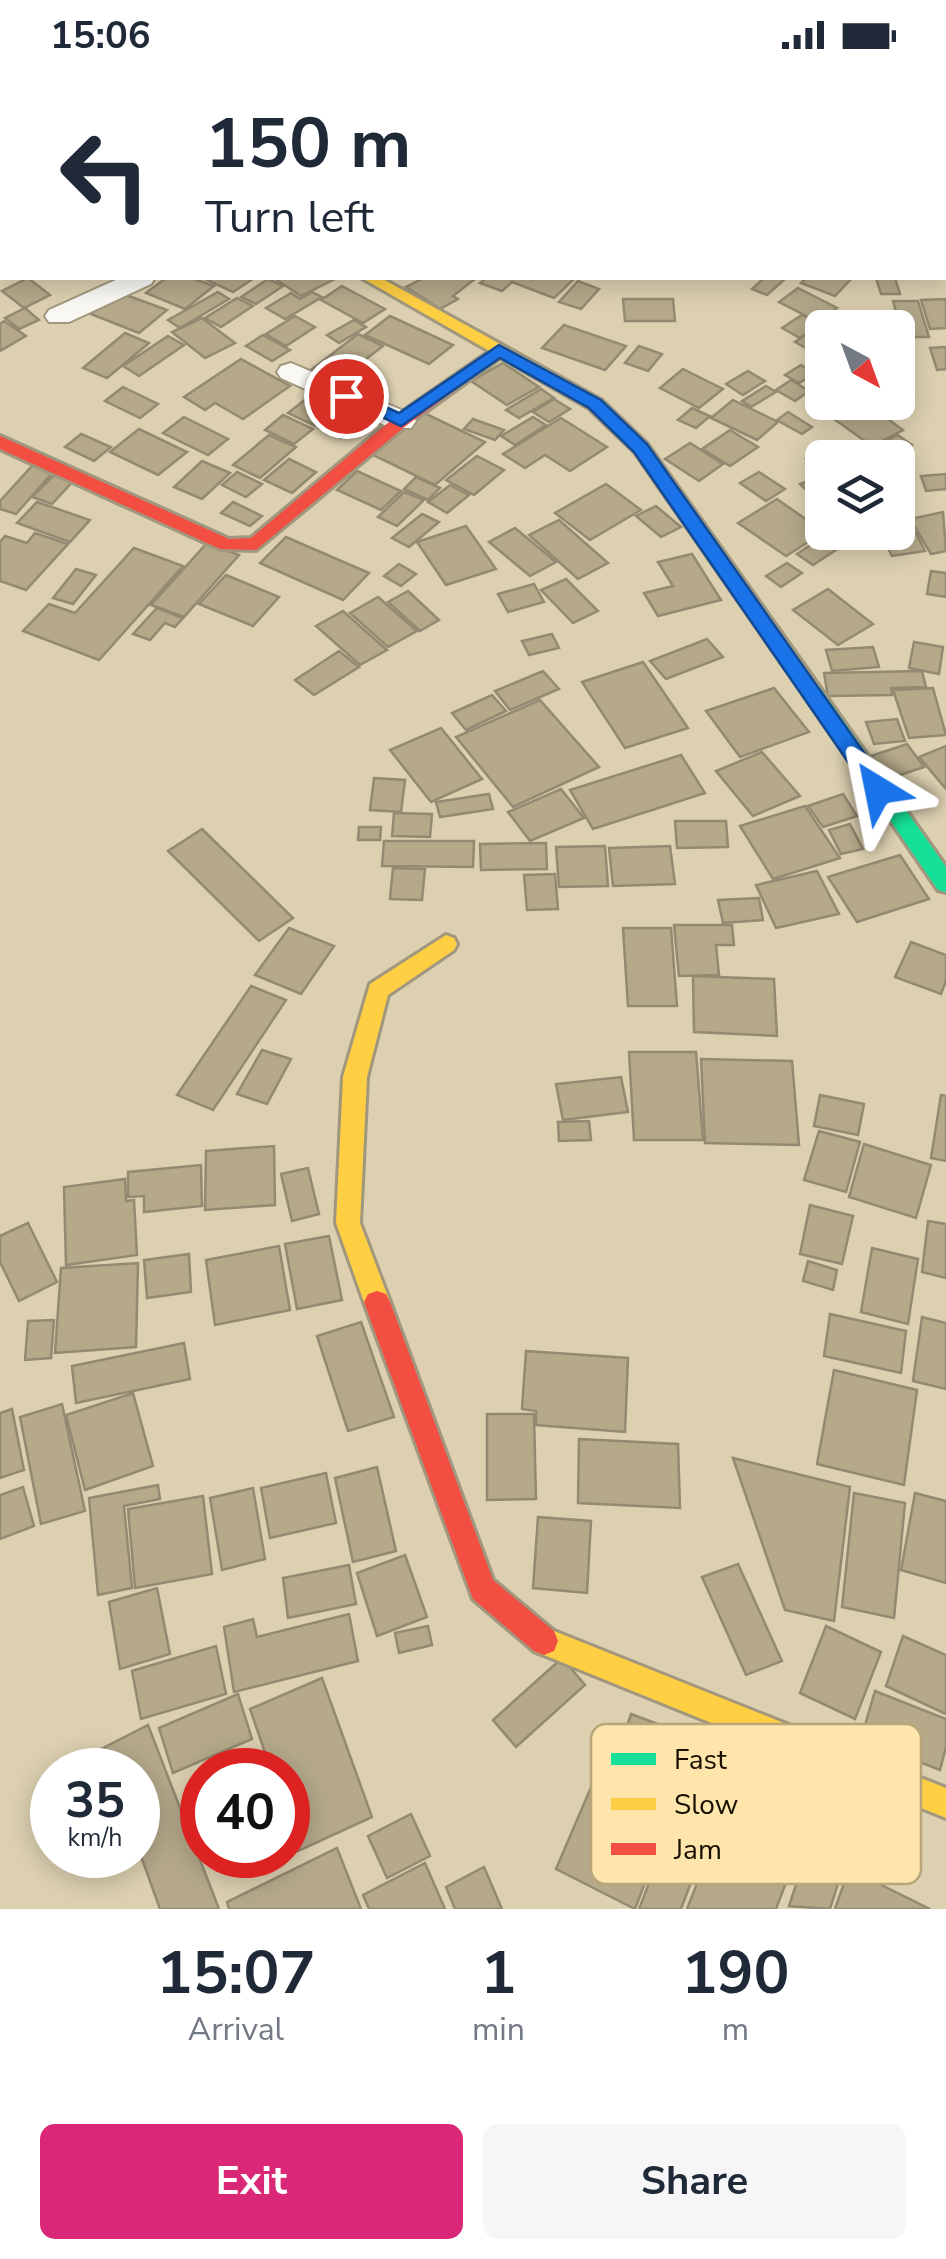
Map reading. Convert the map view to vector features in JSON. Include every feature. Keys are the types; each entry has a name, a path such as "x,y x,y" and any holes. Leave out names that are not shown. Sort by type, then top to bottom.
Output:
{"street":[{"path":"59,316 137,280"},
{"path":"374,280 595,404 640,448 946,884"},
{"path":"0,442 227,544 256,544 401,420 499,350"},
{"path":"291,372 401,420"},
{"path":"446,944 378,990 355,1077 348,1224 483,1588 538,1638 751,1724"},
{"path":"921,1793 946,1803"}],"building":[{"path":"31,280 50,295 24,308 2,291"},
{"path":"163,280 198,280 214,286 185,309 146,293"},
{"path":"207,280 251,280 233,292"},
{"path":"266,280 283,286 256,304 241,297"},
{"path":"277,280 333,280 301,296"},
{"path":"420,280 473,280 453,296 458,299 440,309 406,287"},
{"path":"573,280 554,298 512,282 502,291 480,283"},
{"path":"762,280 784,280 767,295 752,289"},
{"path":"804,280 850,280 835,296 801,283"},
{"path":"877,280 896,280 900,294 881,294"},
{"path":"578,281 599,289 581,309 559,302"},
{"path":"342,286 385,309 363,323 321,300"},
{"path":"798,288 837,308 805,310 805,315 779,302"},
{"path":"118,292 167,310 139,333 91,314"},
{"path":"218,292 229,299 180,328 168,320"},
{"path":"312,292 322,297 285,319 266,308 291,293 300,299"},
{"path":"237,298 253,306 221,327 205,318"},
{"path":"623,299 673,299 675,321 625,321"},
{"path":"946,299 946,328 930,329 921,300"},
{"path":"893,301 918,301 929,337 915,337 915,310 896,310"},
{"path":"25,308 39,320 19,329 5,318"},
{"path":"295,316 315,327 286,346 266,334"},
{"path":"390,316 453,345 429,364 365,335"},
{"path":"805,317 805,334 800,338 782,328"},
{"path":"202,318 235,343 205,358 172,332"},
{"path":"354,320 366,327 339,343 327,335"},
{"path":"4,321 26,336 0,351 0,324"},
{"path":"564,325 626,346 605,370 542,348"},
{"path":"125,333 149,343 107,378 83,368"},
{"path":"358,334 383,346 336,382 311,370"},
{"path":"263,335 290,350 272,361 246,346"},
{"path":"168,336 184,345 139,376 123,366"},
{"path":"639,346 662,354 648,371 625,363"},
{"path":"946,347 946,369 937,370 930,348"},
{"path":"241,359 290,386 243,419 215,403 205,410 184,397"},
{"path":"503,363 539,387 507,405 471,381"},
{"path":"801,365 805,368 805,379 799,383 785,375"},
{"path":"683,369 723,389 699,408 660,388"},
{"path":"748,371 765,381 743,395 726,384"},
{"path":"791,380 805,389 805,394 795,401 776,390"},
{"path":"766,386 776,392 751,407 742,401"},
{"path":"123,387 158,404 140,418 105,401"},
{"path":"541,389 554,398 519,418 506,410"},
{"path":"315,392 367,416 341,438 288,413"},
{"path":"554,399 570,409 549,422 533,412"},
{"path":"733,400 778,422 757,440 711,418"},
{"path":"692,408 710,416 696,428 678,420"},
{"path":"788,412 812,427 802,434 777,420"},
{"path":"424,413 485,442 435,485 373,455"},
{"path":"283,415 313,429 294,444 265,430"},
{"path":"184,417 228,439 208,455 163,433"},
{"path":"533,417 546,425 515,445 501,436"},
{"path":"561,418 607,447 570,471 545,455 525,468 503,454"},
{"path":"473,419 504,430 495,440 464,429"},
{"path":"835,420 889,420 903,430 884,440 864,440"},
{"path":"139,429 187,452 158,475 110,452"},
{"path":"730,430 758,447 730,466 702,449"},
{"path":"81,434 111,447 94,461 65,447"},
{"path":"269,435 296,447 260,478 233,465"},
{"path":"690,443 723,464 699,481 665,459"},
{"path":"477,456 504,470 474,495 446,480"},
{"path":"289,459 316,472 292,493 264,480"},
{"path":"202,461 230,473 202,499 174,487"},
{"path":"32,466 53,472 16,514 0,509 0,501"},
{"path":"357,471 401,491 381,510 337,490"},
{"path":"237,472 262,484 246,497 222,485"},
{"path":"759,472 785,489 766,501 740,483"},
{"path":"56,473 75,479 52,504 32,497"},
{"path":"946,474 946,489 926,491 921,476"},
{"path":"416,477 440,488 428,500 404,489"},
{"path":"606,484 641,510 590,540 555,513"},
{"path":"450,485 469,495 447,513 428,502"},
{"path":"404,492 424,500 397,526 378,517"},
{"path":"777,499 805,519 805,544 786,556 738,523"},
{"path":"37,502 90,520 70,542 17,523"},
{"path":"233,502 262,516 250,526 221,513"},
{"path":"656,506 681,527 661,537 636,516"},
{"path":"943,512 946,551 931,554 915,527 915,518"},
{"path":"422,514 439,522 409,547 392,538"},
{"path":"559,520 608,563 578,579 529,535"},
{"path":"466,526 496,569 446,585 417,542"},
{"path":"515,528 556,562 530,576 489,542"},
{"path":"35,533 68,544 26,590 0,581 0,542 5,536 27,543"},
{"path":"915,533 925,551 892,556 889,550 915,550"},
{"path":"286,537 369,573 343,600 260,563"},
{"path":"207,543 239,555 184,617 151,605"},
{"path":"134,548 183,566 99,660 23,631 49,604 75,613"},
{"path":"805,549 836,550 813,565 797,554"},
{"path":"692,554 721,600 658,616 644,593 673,586 658,562"},
{"path":"787,563 802,573 781,587 766,576"},
{"path":"399,564 416,574 401,586 384,576"},
{"path":"76,569 96,575 73,604 53,598"},
{"path":"931,571 946,573 946,597 927,594"},
{"path":"226,575 279,597 253,626 199,604"},
{"path":"566,579 598,611 573,623 541,590"},
{"path":"534,584 544,602 508,612 498,594"},
{"path":"828,589 873,624 838,645 793,610"},
{"path":"408,591 439,620 420,631 388,602"},
{"path":"378,597 417,631 388,647 350,613"},
{"path":"157,608 183,618 175,627 165,623 150,640 133,634"},
{"path":"343,611 387,650 360,665 316,626"},
{"path":"552,634 559,648 529,655 522,641"},
{"path":"707,639 723,657 666,679 650,661"},
{"path":"914,642 943,647 939,674 909,668"},
{"path":"873,647 879,667 832,671 826,650"},
{"path":"339,651 359,667 314,695 295,680"},
{"path":"643,662 688,728 625,748 582,682"},
{"path":"543,671 559,689 510,710 495,691"},
{"path":"922,671 926,687 891,688 892,695 828,696 824,673"},
{"path":"774,688 809,732 740,757 706,711"},
{"path":"933,688 946,735 909,738 893,690"},
{"path":"492,695 506,711 466,730 452,713"},
{"path":"540,700 599,767 513,807 456,737"},
{"path":"897,719 905,741 874,744 866,722"},
{"path":"441,728 482,779 431,802 390,750"},
{"path":"907,744 924,767 885,780 868,757"},
{"path":"946,746 946,789 919,757"},
{"path":"762,752 800,796 753,816 716,771"},
{"path":"681,755 705,793 593,829 570,790"},
{"path":"374,778 405,780 401,812 370,810"},
{"path":"561,789 584,818 530,841 508,812"},
{"path":"489,794 493,809 440,817 436,802"},
{"path":"843,794 857,816 823,827 808,806"},
{"path":"805,806 840,858 773,879 740,826"},
{"path":"394,813 432,814 430,837 392,836"},
{"path":"675,821 726,821 728,847 677,848"},
{"path":"850,824 863,849 841,854 829,830"},
{"path":"359,827 381,827 380,840 358,840"},
{"path":"202,829 293,918 259,941 168,851"},
{"path":"384,841 474,841 473,867 382,866"},
{"path":"546,843 547,869 481,870 480,844"},
{"path":"605,846 608,886 559,887 556,847"},
{"path":"670,846 675,884 613,886 609,848"},
{"path":"900,855 929,899 857,922 828,877"},
{"path":"393,868 425,869 422,900 390,899"},
{"path":"817,871 839,914 776,928 756,885"},
{"path":"555,874 558,909 527,910 524,875"},
{"path":"759,898 763,920 723,923 718,900"},
{"path":"674,925 732,925 734,945 716,945 719,975 679,976"},
{"path":"289,928 334,946 301,994 255,975"},
{"path":"623,928 671,928 677,1006 628,1006"},
{"path":"911,942 946,955 946,981 941,994 895,977"},
{"path":"693,976 774,979 777,1036 694,1032"},
{"path":"251,986 286,1000 213,1110 177,1095"},
{"path":"262,1050 291,1059 267,1104 237,1094"},
{"path":"629,1052 696,1052 703,1140 634,1140"},
{"path":"701,1059 792,1061 799,1145 705,1143"},
{"path":"621,1077 628,1112 563,1120 556,1084"},
{"path":"820,1095 864,1104 858,1135 814,1126"},
{"path":"941,1095 946,1096 946,1161 931,1158"},
{"path":"589,1121 591,1140 559,1141 558,1122"},
{"path":"819,1131 860,1142 846,1192 804,1180"},
{"path":"864,1144 931,1165 916,1218 849,1197"},
{"path":"274,1146 275,1205 205,1210 206,1151"},
{"path":"201,1165 202,1206 144,1212 144,1196 128,1197 128,1172"},
{"path":"308,1168 319,1214 292,1221 281,1174"},
{"path":"125,1179 126,1201 134,1200 137,1255 66,1265 64,1187"},
{"path":"810,1205 853,1216 842,1264 800,1254"},
{"path":"928,1221 946,1224 946,1278 922,1272"},
{"path":"28,1223 57,1282 19,1301 0,1262 0,1236"},
{"path":"329,1236 342,1300 297,1309 285,1244"},
{"path":"279,1246 290,1310 215,1325 206,1260"},
{"path":"872,1248 918,1259 908,1324 861,1312"},
{"path":"189,1254 191,1292 147,1298 144,1260"},
{"path":"808,1261 837,1270 833,1290 803,1281"},
{"path":"138,1263 136,1347 55,1353 61,1268"},
{"path":"830,1314 906,1331 901,1373 824,1356"},
{"path":"922,1317 946,1323 946,1389 913,1381"},
{"path":"54,1320 51,1358 25,1360 28,1321"},
{"path":"361,1322 394,1417 348,1431 317,1336"},
{"path":"184,1343 190,1379 76,1403 72,1366"},
{"path":"526,1351 628,1358 625,1432 536,1425 536,1411 522,1409"},
{"path":"834,1370 917,1390 904,1485 817,1464"},
{"path":"133,1393 153,1466 85,1490 66,1415"},
{"path":"62,1404 85,1511 41,1524 20,1417"},
{"path":"12,1409 24,1470 0,1478 0,1413"},
{"path":"487,1414 534,1414 536,1499 487,1500"},
{"path":"579,1439 678,1444 680,1508 578,1503"},
{"path":"733,1458 850,1487 834,1621 785,1610"},
{"path":"377,1467 396,1551 353,1562 335,1478"},
{"path":"326,1473 336,1523 270,1538 261,1488"},
{"path":"158,1485 160,1499 124,1506 132,1588 98,1595 89,1498"},
{"path":"23,1487 34,1526 0,1539 0,1495"},
{"path":"253,1488 265,1559 222,1570 210,1498"},
{"path":"854,1493 905,1503 894,1618 842,1607"},
{"path":"915,1493 946,1501 946,1583 901,1570"},
{"path":"203,1496 212,1574 135,1588 128,1509"},
{"path":"538,1517 591,1521 587,1593 533,1588"},
{"path":"405,1555 427,1617 377,1636 357,1573"},
{"path":"738,1564 782,1661 746,1675 702,1577"},
{"path":"349,1565 356,1604 288,1618 283,1578"},
{"path":"157,1588 170,1654 120,1669 109,1602"},
{"path":"349,1614 358,1661 234,1692 224,1627 253,1619 257,1637"},
{"path":"428,1626 432,1645 399,1653 395,1633"},
{"path":"826,1626 881,1652 855,1719 800,1693"},
{"path":"903,1636 946,1655 946,1714 886,1686"},
{"path":"216,1646 226,1694 141,1719 132,1671"},
{"path":"562,1658 585,1685 516,1747 493,1720"},
{"path":"322,1678 372,1817 310,1845 310,1748 263,1748 250,1709"},
{"path":"875,1691 946,1719 946,1747 940,1770 921,1763 921,1724 865,1724"},
{"path":"238,1694 252,1739 231,1748 180,1748 180,1770 173,1773 159,1728"},
{"path":"631,1714 658,1724 628,1724"},
{"path":"148,1725 157,1748 103,1748"},
{"path":"160,1756 180,1808 180,1878 207,1878 219,1909 160,1909 149,1878 160,1878"},
{"path":"591,1787 591,1884 645,1884 635,1909 556,1869"},
{"path":"411,1814 430,1856 387,1878 368,1836"},
{"path":"337,1848 361,1909 229,1909 227,1902 276,1878 310,1878 310,1861"},
{"path":"425,1863 445,1909 369,1909 363,1895"},
{"path":"484,1867 502,1909 455,1909 446,1887"},
{"path":"649,1884 690,1884 681,1909 639,1909"},
{"path":"697,1884 786,1884 776,1909 687,1909"},
{"path":"796,1884 838,1884 830,1909 789,1906"},
{"path":"844,1884 879,1884 930,1909 835,1909"}],"traffic: fast":[{"path":"811,690 946,884"}],"traffic: slow":[{"path":"374,280 595,404 641,448 811,690"},
{"path":"377,1302 348,1223 355,1077 378,990 446,944"},
{"path":"544,1641 750,1724"},
{"path":"921,1793 946,1803"}],"traffic: jam":[{"path":"0,442 227,545 256,544 401,421 499,350"},
{"path":"377,1302 483,1589 544,1641"}],"route":[{"path":"346,396 401,420 499,350 595,404 640,448 878,790"}]}
